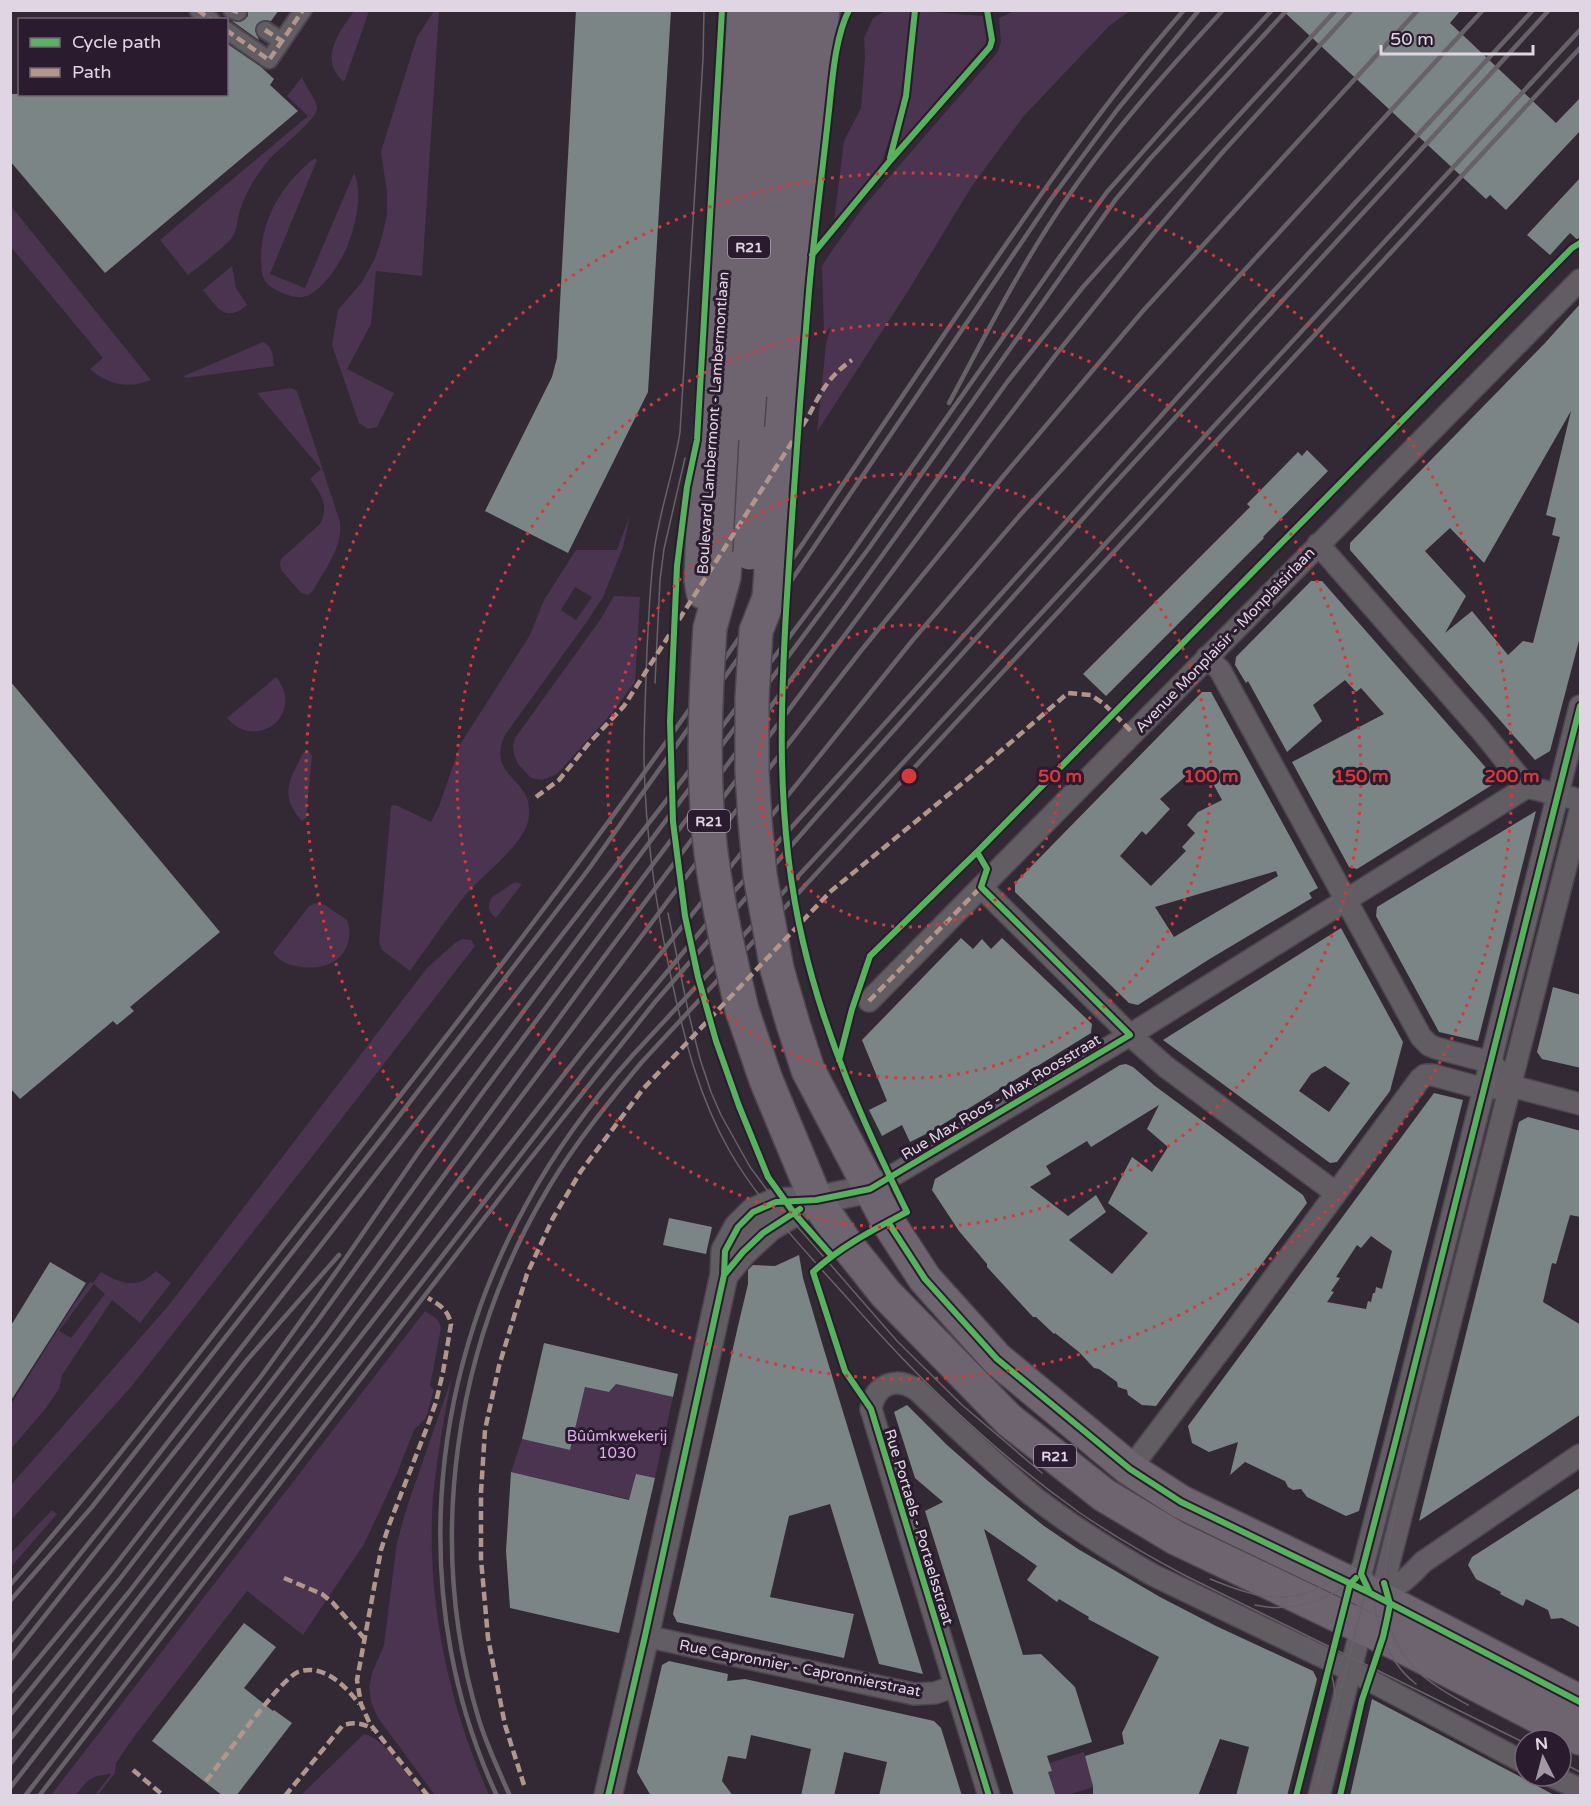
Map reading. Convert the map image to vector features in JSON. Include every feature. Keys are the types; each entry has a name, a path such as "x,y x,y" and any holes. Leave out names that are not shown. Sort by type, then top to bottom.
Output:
{"main road":[{"name":"Boulevard Lambermont - Lambermontlaan","path":"744,10 703,525 702,580 710,628 705,720 706,788 711,852 720,908 742,1010 766,1080 816,1200 847,1245 886,1294 1009,1420 1104,1495 1176,1538 1484,1687 1581,1738"},
{"name":"R21","path":"710,628 724,577 768,10"},
{"name":"R21","path":"793,10 756,441 747,599 756,631 752,698 752,772 760,875 777,969 808,1070 870,1189 898,1239 925,1279 997,1359 1130,1469 1181,1502 1370,1593 1405,1599 1581,1702"},
{"path":"756,631 769,598 803,175 823,10"}],"street":[{"path":"228,31 269,60 303,10"},
{"path":"265,30 282,41"},
{"name":"Avenue Monplaisir - Monplaisirlaan","path":"870,1001 1318,544 1581,280"},
{"path":"1318,544 1480,729 1527,787 1581,800"},
{"path":"1207,657 1220,670 1421,1037 1436,1048 1490,1062 1511,1086"},
{"path":"1370,1593 1361,1574 1581,706"},
{"name":"Rue Max Roos - Max Roosstraat","path":"613,1791 724,1275 725,1251 738,1227 753,1212 776,1202 816,1200 870,1189 1130,1035 1527,787"},
{"path":"1319,1796 1370,1593 1384,1583 1581,811"},
{"path":"981,887 1130,1035 1166,1067 1336,1193"},
{"path":"1130,1469 1420,1079 1432,1075 1484,1089 1511,1086 1581,1104"},
{"name":"Rue Portaels - Portaelsstraat","path":"989,1796 871,1409 876,1395 889,1384 901,1383 911,1386 1034,1496 1096,1542 1153,1575 1350,1670"},
{"path":"1405,1599 1423,1562 1581,1455"},
{"name":"Rue Capronnier - Capronnierstraat","path":"645,1636 914,1694 934,1693 955,1686"},
{"path":"1350,1670 1513,1757"}],"green space":[{"path":"1016,10 1130,11 1109,26 1023,117 972,186 908,291 817,432 826,344 831,326 824,335 822,266 864,206 997,53 1001,43 999,18"},
{"path":"354,11 369,11 343,81 332,64 332,54 338,36"},
{"path":"434,11 439,11 422,276 376,271 371,324 347,369 394,393 377,427 368,429 359,423 332,345 338,310 362,282 375,258 382,237 387,214 387,192 382,148 417,37"},
{"path":"885,11 912,11 902,99 881,164 834,222 844,141 861,108 865,58 864,38 873,18"},
{"path":"919,11 983,16 987,42 896,148 911,96"},
{"path":"302,77 317,106 314,115 258,174 244,200 230,240 188,275 160,240 308,116 287,96"},
{"path":"315,158 317,160 270,274 305,288 354,173 358,189 356,218 345,251 336,268 316,290 309,295 297,297 278,291 264,280 261,259 262,244 276,202 293,178"},
{"path":"11,206 151,380 127,385 119,384 104,379 90,369 103,358 11,247"},
{"path":"232,266 236,288 247,305 239,311 227,313 217,307 203,290"},
{"path":"263,342 271,349 274,366 185,378 184,376"},
{"path":"291,388 297,391 340,522 336,549 313,591 308,595 301,593 281,570 280,562 320,524 323,518 323,500 310,479 321,469 257,393"},
{"path":"630,515 623,547 603,597 505,735 500,749 505,769 525,793 529,803 527,826 514,846 470,890 410,971 382,950 379,942 391,807 398,806 431,822 461,743 530,635 544,600 576,550 617,550","holes":["575,587 592,597 576,620 561,610"]},
{"path":"614,596 640,597 635,682 611,714 557,774 542,780 531,778 518,764 514,754 515,738 600,620"},
{"path":"276,677 284,691 285,704 282,715 274,724 264,730 252,731 239,728 227,718"},
{"path":"306,751 309,751 312,756 306,818 302,821 290,803 288,795 294,771"},
{"path":"515,882 522,884 496,918 489,909 492,897"},
{"path":"316,903 325,905 347,920 349,937 344,952 331,963 323,966 306,967 286,963 273,953 309,906"},
{"path":"463,939 471,940 475,946 315,1153 131,1387 11,1520 11,1485 169,1305 427,968 455,943"},
{"path":"156,1271 171,1283 140,1323 112,1300 62,1375 59,1389 11,1449 11,1404 90,1282 93,1283 101,1272 116,1280 129,1283 136,1283","holes":["94,1284 105,1294 71,1338 59,1331"]},
{"path":"425,1311 437,1320 441,1328 430,1386 434,1390 426,1418 414,1430 396,1476 364,1544 303,1635 247,1591 136,1734 116,1763 115,1773 98,1795 95,1795 111,1774 90,1779 76,1795 51,1795"},
{"path":"452,1377 433,1498 433,1574 443,1650 451,1687 462,1724 489,1795 435,1795 378,1718 371,1702 369,1687 372,1673 384,1645 397,1542"},
{"name":"Bûûmkwekerij 1030","path":"616,1384 673,1397 649,1504 511,1472 522,1439 570,1450 585,1387 609,1392"},
{"path":"52,1510 57,1514 11,1567 11,1553"},
{"path":"364,1734 372,1737 388,1751 422,1795 301,1795"},
{"path":"1084,1752 1094,1787 1067,1795 1056,1795 1048,1772 1052,1771 1049,1763"}],"building":[{"path":"248,10 279,10 271,21 265,20 257,24 255,30 259,40 232,21 244,20 248,16"},
{"path":"576,10 671,10 648,392 568,553 485,511 552,377 557,358"},
{"path":"1282,10 1461,10 1450,23 1556,123 1581,97 1581,130 1506,210 1490,195 1486,199"},
{"path":"228,44 274,79 270,85 298,111 105,273 10,161 10,94 18,94 18,96 228,96"},
{"path":"1581,177 1581,243 1570,233 1550,255 1527,235"},
{"path":"1581,303 1581,633 1550,751 1535,760 1350,550 1350,543 1545,343","holes":["1571,411 1546,515 1556,518 1552,535 1560,537 1533,643 1523,641 1508,655 1472,611 1445,633 1466,596 1425,551 1450,528 1484,563"]},
{"path":"1307,450 1328,471 1106,696 1083,674 1250,507 1247,504 1298,452 1302,456"},
{"path":"1311,581 1322,581 1495,778 1492,785 1357,869 1349,867 1292,762 1384,714 1361,688 1356,692 1345,680 1313,705 1322,721 1287,752 1248,681 1246,683 1235,665 1236,657"},
{"path":"10,681 220,932 130,1007 134,1011 117,1025 113,1021 20,1099 10,1088"},
{"path":"1202,692 1211,692 1318,888 1309,893 1312,898 1138,1005 1129,1003 1015,892 1015,883","holes":["1204,767 1222,800 1198,812 1187,825 1195,833 1182,847 1186,851 1151,886 1120,856 1142,831 1146,835 1170,809 1160,799 1187,775 1191,780","1276,871 1278,876 1174,937 1155,907"]},
{"path":"1536,811 1478,1041 1439,1032 1376,916 1377,907"},
{"path":"1341,928 1403,1042 1390,1091 1337,1162 1330,1163 1163,1040","holes":["1325,1066 1350,1083 1329,1112 1299,1091 1311,1074"]},
{"path":"961,938 973,949 982,939 991,949 1002,938 1092,1024 1091,1033 932,1131 910,1142 902,1125 882,1136 869,1110 887,1101 862,1040"},
{"path":"1553,987 1581,995 1581,1068 1542,1059 1537,1052"},
{"path":"1126,1064 1133,1067 1155,1086 1303,1195 1307,1203 1156,1406 1142,1405 1128,1395 1127,1390 1118,1387 1117,1382 1094,1368 1079,1352 1054,1334 1036,1317 1033,1317 987,1267 987,1264 959,1231 932,1190 935,1179 1120,1065","holes":["1159,1105 1147,1129 1168,1147 1152,1172 1132,1157 1108,1203 1148,1233 1112,1274 1069,1240 1106,1212 1096,1195 1068,1216 1030,1187 1051,1174 1046,1166 1087,1141 1091,1147"]},
{"path":"1434,1093 1463,1100 1359,1511 1346,1516 1307,1497 1301,1489 1293,1490 1285,1481 1245,1462 1230,1475 1238,1442 1209,1452 1192,1443 1188,1426","holes":["1371,1236 1392,1251 1382,1289 1376,1287 1366,1309 1327,1302 1340,1278 1336,1277 1357,1245 1361,1248"]},
{"path":"1528,1117 1581,1131 1581,1217 1570,1215 1556,1264 1552,1263 1543,1302 1581,1325 1581,1414 1419,1521 1519,1122"},
{"path":"669,1218 712,1227 706,1254 663,1245"},
{"path":"799,1255 803,1278 822,1343 923,1674 879,1664 830,1504 789,1516 770,1597 854,1614 844,1658 677,1622 673,1614 748,1284 748,1270 753,1265 775,1266"},
{"path":"50,1262 86,1283 10,1402 10,1327"},
{"path":"544,1343 678,1374 673,1397 616,1384 609,1392 585,1387 570,1450 522,1439"},
{"path":"907,1405 947,1445 988,1481 1044,1526 1078,1549 1160,1597 1313,1671 1317,1679 1287,1796 1236,1796 1249,1747 1220,1739 1198,1796 1093,1796 1093,1786 1085,1756 1124,1744 1122,1733 1159,1657 1088,1619 1089,1617 1059,1599 1057,1602 1027,1580 1037,1566 984,1529 1023,1655 1041,1654 1075,1687 1092,1742 1047,1756 1052,1771 1048,1772 1056,1796 1014,1796 925,1511 943,1502 915,1478 894,1412"},
{"path":"511,1472 629,1500 636,1474 655,1478 619,1633 510,1608 506,1551"},
{"path":"1581,1487 1581,1628 1562,1618 1551,1619 1548,1610 1526,1599 1523,1606 1500,1594 1501,1592 1476,1579 1468,1565 1472,1557"},
{"path":"244,1623 276,1647 244,1688 292,1723 236,1796 223,1796 152,1741"},
{"path":"669,1661 728,1674 727,1681 745,1679 934,1721 941,1728 962,1796 879,1796 887,1762 844,1752 834,1796 801,1796 811,1749 751,1735 746,1759 728,1756 722,1781 733,1796 651,1796 637,1772 662,1665"},
{"path":"1372,1699 1513,1773 1513,1788 1541,1788 1556,1796 1350,1796"}],"tram line":[{"path":"704,10 680,432 659,522 653,564 647,648 644,758 649,842 666,954 688,1047 701,1089 718,1130 757,1193 806,1253 883,1338 963,1418 1050,1491 1106,1530 1186,1576 1513,1737"},
{"path":"655,683 660,580 664,549 685,458"},
{"path":"1314,1796 1580,742"},
{"path":"668,913 700,1059 721,1115 750,1167 776,1202 897,1341 962,1405 1042,1473"},
{"path":"1396,1506 1387,1551 1384,1595 1393,1637 1405,1656 1422,1675 1468,1705"},
{"path":"1210,1579 1268,1597 1293,1596 1308,1592 1323,1586 1348,1569 1377,1532"},
{"path":"1255,1605 1288,1607 1320,1599 1349,1583 1374,1561"},
{"path":"1374,1582 1378,1624 1383,1638 1396,1663 1416,1684"},
{"path":"1308,1638 1320,1651 1328,1666 1335,1699"},
{"path":"1573,1768 1580,1772"}],"railway":[{"path":"10,1585 161,1402 418,1073 582,858 739,638 1040,196 1095,120 1184,10"},
{"path":"10,1601 92,1507 386,1133 588,870 744,650 1051,199 1117,110 1199,10"},
{"path":"949,403 1018,277 1047,228 1081,178 1139,104 1223,10"},
{"path":"10,1642 683,779 838,572 1107,192 1272,10"},
{"path":"10,1693 110,1572 262,1375 420,1150 869,548 1116,199 1287,10"},
{"path":"10,1715 119,1580 316,1323 480,1096 845,607 1008,381 1083,287 1336,10"},
{"path":"10,1739 129,1592 327,1335 598,965 1058,352 1221,154 1352,10"},
{"path":"10,1764 339,1340 718,834 860,652 1005,474 1142,312 1418,10"},
{"path":"10,1788 583,1050 912,641 1020,515 1483,10"},
{"path":"25,1796 589,1066 729,897 1247,320 1533,10"},
{"path":"39,1796 523,1168 655,1002 818,815 1106,493 1549,10"},
{"path":"497,1796 469,1724 450,1649 441,1573 442,1496 450,1420 468,1345 493,1272 527,1203 550,1164 589,1108 632,1056 1580,30"},
{"path":"510,1796 482,1730 463,1653 454,1584 452,1515 458,1446 471,1378 490,1312 517,1248 559,1170 641,1063 1580,48"},
{"path":"10,1660 247,1360 339,1255"}],"marked path":[{"path":"198,10 208,18"},
{"path":"232,10 238,12"},
{"path":"265,30 282,41 303,10"},
{"path":"228,31 269,60 282,41"},
{"path":"536,797 559,780 624,706 826,386 852,360"},
{"path":"524,1785 505,1725 488,1638 481,1559 481,1492 485,1430 499,1366 527,1274 553,1218 581,1171 643,1089 831,891 1068,693 1091,695 1104,704 1133,733"},
{"path":"869,1001 981,887"},
{"path":"428,1298 443,1308 451,1324 443,1372 436,1402 381,1550 357,1680 361,1704 370,1724 428,1796"},
{"path":"284,1578 322,1594 364,1638"},
{"path":"206,1781 265,1704 298,1672 307,1670 325,1673 348,1690 359,1704"},
{"path":"285,1796 343,1725 359,1724 373,1729"},
{"path":"133,1770 164,1796"}],"cycle path":[{"path":"722,10 697,440 687,487 677,566 670,721 673,822 685,916 698,977 716,1041 739,1106 768,1177 794,1213 831,1255"},
{"path":"849,10 840,35 834,63 806,327 785,625 782,716 784,807 794,897 803,942 822,1012 861,1113 907,1212 846,1246 813,1272 845,1371 871,1409 989,1796"},
{"path":"890,158 906,96 915,10"},
{"path":"812,255 889,162 990,47 992,40 987,10"},
{"path":"839,1060 852,1009 870,956 977,852 1572,248 1580,243"},
{"path":"1370,1593 1361,1574 1580,706"},
{"path":"608,1796 724,1275 725,1251 738,1227 753,1212 776,1202 816,1200 870,1189 1130,1035 981,887 987,869 977,852"},
{"path":"724,1275 763,1233 800,1209"},
{"path":"888,1222 925,1279 997,1359 1130,1469 1181,1502 1370,1593 1580,1702"},
{"path":"1296,1796 1350,1584 1356,1578"},
{"path":"1340,1796 1362,1700 1387,1619 1390,1604 1384,1583"}]}
